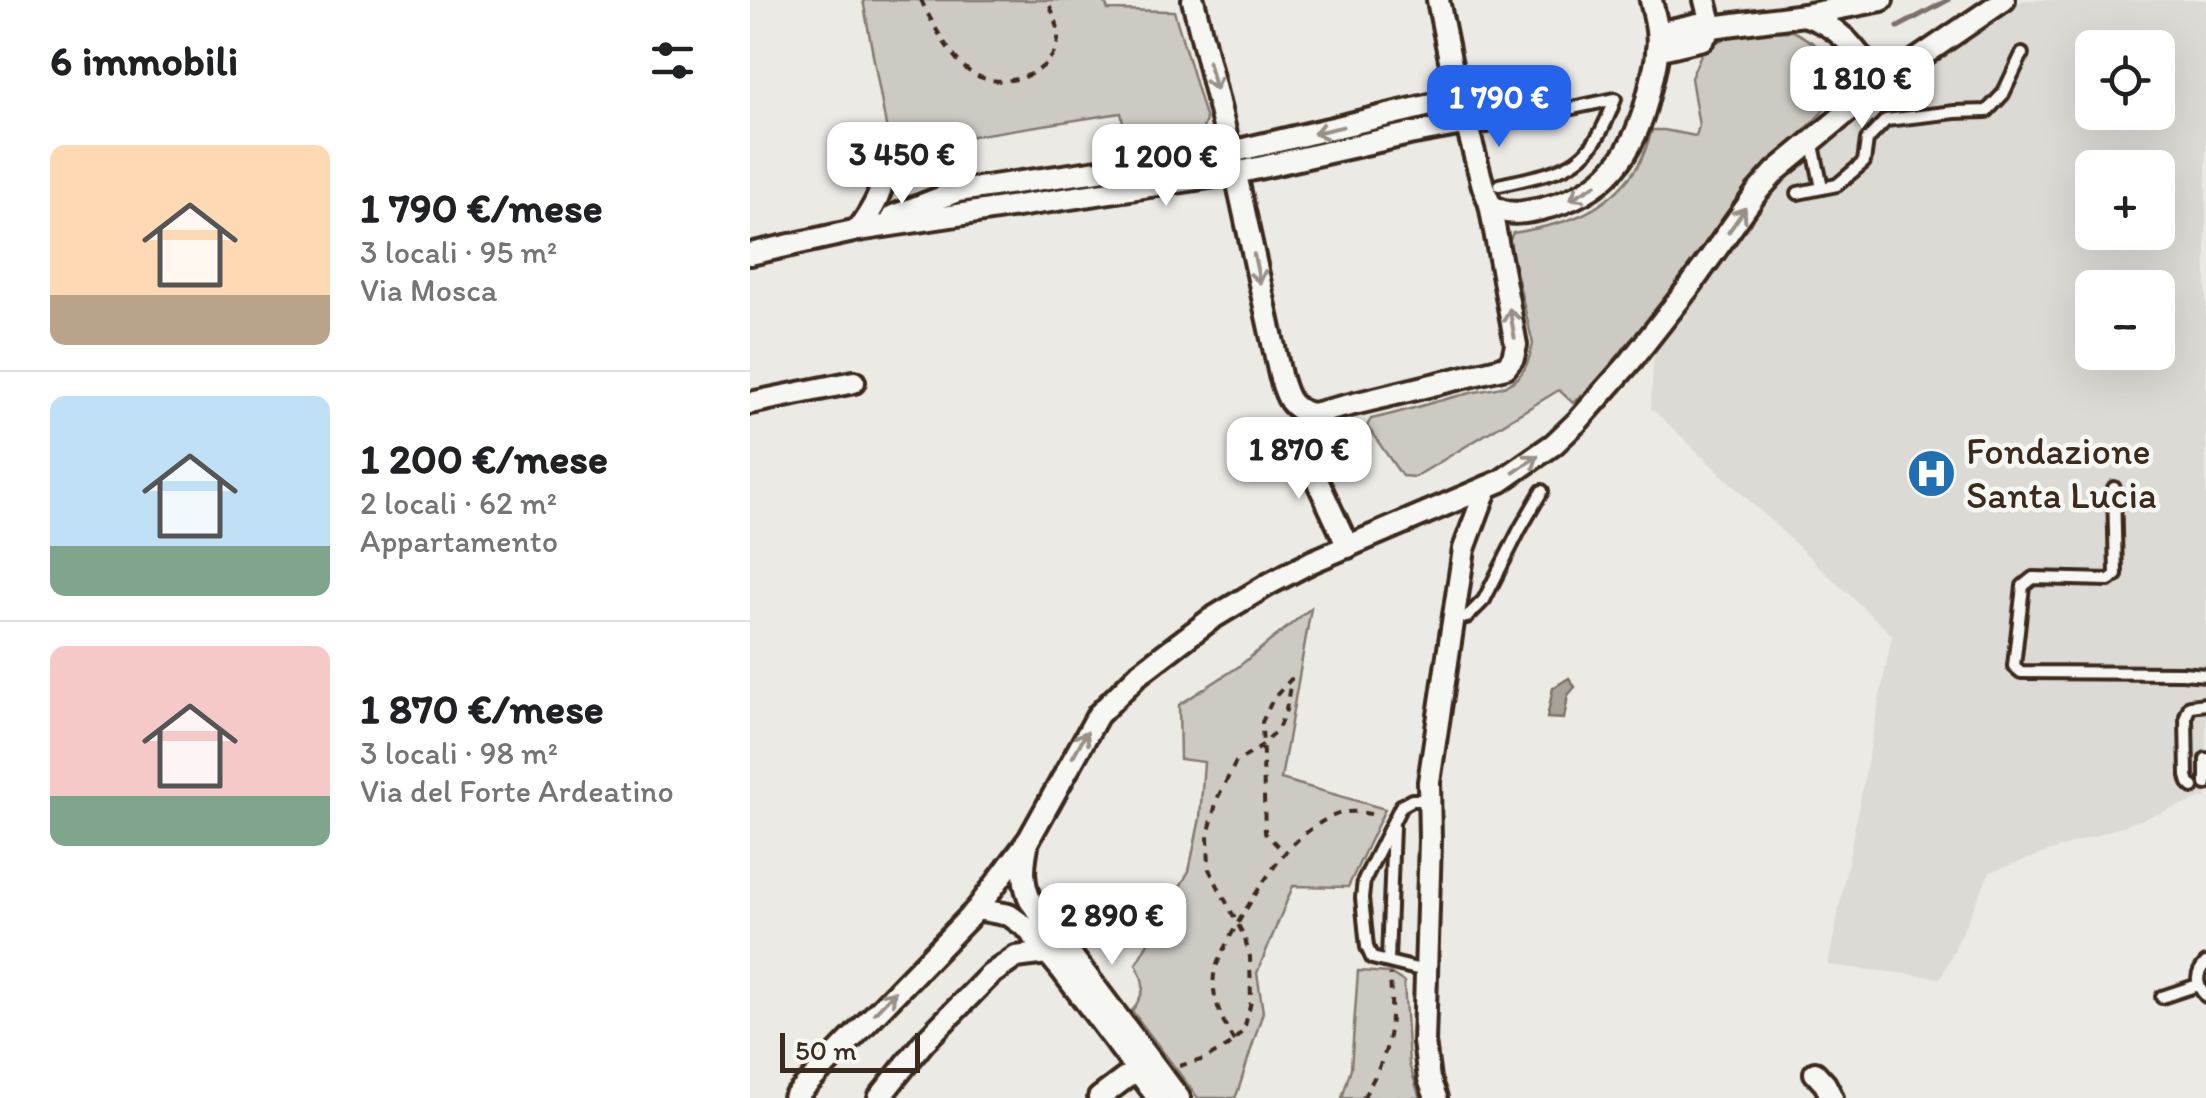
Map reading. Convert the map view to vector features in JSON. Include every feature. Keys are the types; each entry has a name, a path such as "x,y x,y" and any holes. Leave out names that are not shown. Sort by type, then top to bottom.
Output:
{"street":[{"path":"1193,0 1280,375 1294,408 1321,413 1506,367 1513,358 1516,344 1490,204 1456,99 1438,0"},
{"path":"1490,204 1512,214 1562,203 1588,191 1618,165 1638,131 1646,104 1657,41 1650,0"},
{"path":"1705,0 1712,27"},
{"path":"1657,41 1702,39 1712,27 1882,0"},
{"path":"794,1098 977,909 1029,839 1088,729 1132,681 1210,618 1291,572 1488,487 1554,444 1621,374 1769,178 1881,84 2004,0"},
{"path":"1804,15 1837,30 1881,84"},
{"path":"858,230 958,191 1231,152 1456,99"},
{"path":"750,254 858,230 1236,174 1409,134 1465,127"},
{"path":"858,230 878,202 885,163"},
{"path":"750,403 854,382"},
{"path":"1296,435 1348,547"},
{"path":"1436,1098 1424,1051 1429,777 1464,548 1488,487"},
{"path":"1029,839 1024,867 1025,888 1031,902 1112,1022"},
{"path":"977,909 1019,921 1179,1098"},
{"path":"879,1098 916,1051 990,974 1016,956 1048,953"},
{"path":"1099,1098 1149,1067"},
{"path":"1149,1067 1158,1098"},
{"path":"1815,1073 1832,1098"}],"lane":[{"path":"1798,193 1837,185 1864,162 1868,140 1886,120 1986,111 2002,94 2022,54"},
{"path":"1465,127 1615,99 1599,137 1582,158 1553,172 1500,184"},
{"path":"1812,139 1822,188"},
{"path":"2114,488 2116,575 2109,580 2028,581 2023,586 2014,666 2021,672 2206,675"},
{"path":"1455,618 1467,616 1484,600 1542,491"},
{"path":"2193,787 2187,776 2186,716 2190,706 2206,704"},
{"path":"2206,759 2206,784"},
{"path":"1426,971 1369,954 1363,886 1401,806 1405,802 1429,800"},
{"path":"1388,960 1393,824"},
{"path":"2206,963 2199,971 2198,985 2206,996"},
{"path":"2162,997 2198,985"}],"path":[{"path":"921,0 964,68 996,82 1014,80 1050,61 1058,30 1047,0"},
{"path":"1149,1067 1206,1059 1244,1030 1251,1002 1250,957 1209,869 1208,836 1216,799 1236,762 1261,746 1278,729 1291,679 1274,698 1262,722 1261,746 1265,833 1285,853"},
{"path":"1234,1041 1222,1016 1213,978 1221,953 1285,853 1334,815 1359,811 1381,816 1393,824"},
{"path":"1364,1098 1387,1052 1392,1020 1388,960"}],"shaded area":[{"path":"863,0 1104,0 1108,10 1174,11 1206,120 1201,134 1188,142 1129,151 1121,113 928,143 934,180 897,186"},
{"name":"Fondazione Santa Lucia","path":"2023,0 2206,0 2206,797 1990,872 1941,978 1828,965 1892,635 1651,408 1654,341 1765,195 1879,99"},
{"path":"1793,31 1833,59 1846,87 1740,198 1697,262 1674,285 1663,304 1596,384 1573,403 1559,390 1415,477 1402,476 1367,426 1371,419 1506,385 1519,376 1527,363 1533,344 1509,241 1513,233 1567,221 1612,196 1639,163 1652,130 1696,136 1699,126 1691,78 1704,47 1738,33"},
{"path":"1311,608 1281,779 1385,809 1348,887 1293,886 1257,973 1263,1012 1235,1098 1198,1098 1132,1011 1143,989 1136,964 1189,871 1200,818 1204,762 1180,759 1179,705 1238,667"},
{"path":"1569,678 1575,687 1568,695 1564,719 1547,718 1553,688"},
{"path":"1358,971 1390,973 1404,982 1409,1064 1420,1098 1342,1098 1351,1068"}],"waterway":[{"path":"1898,27 1948,0"}],"place":[{"name":"Fondazione Santa Lucia","path":"1931,473"}]}
